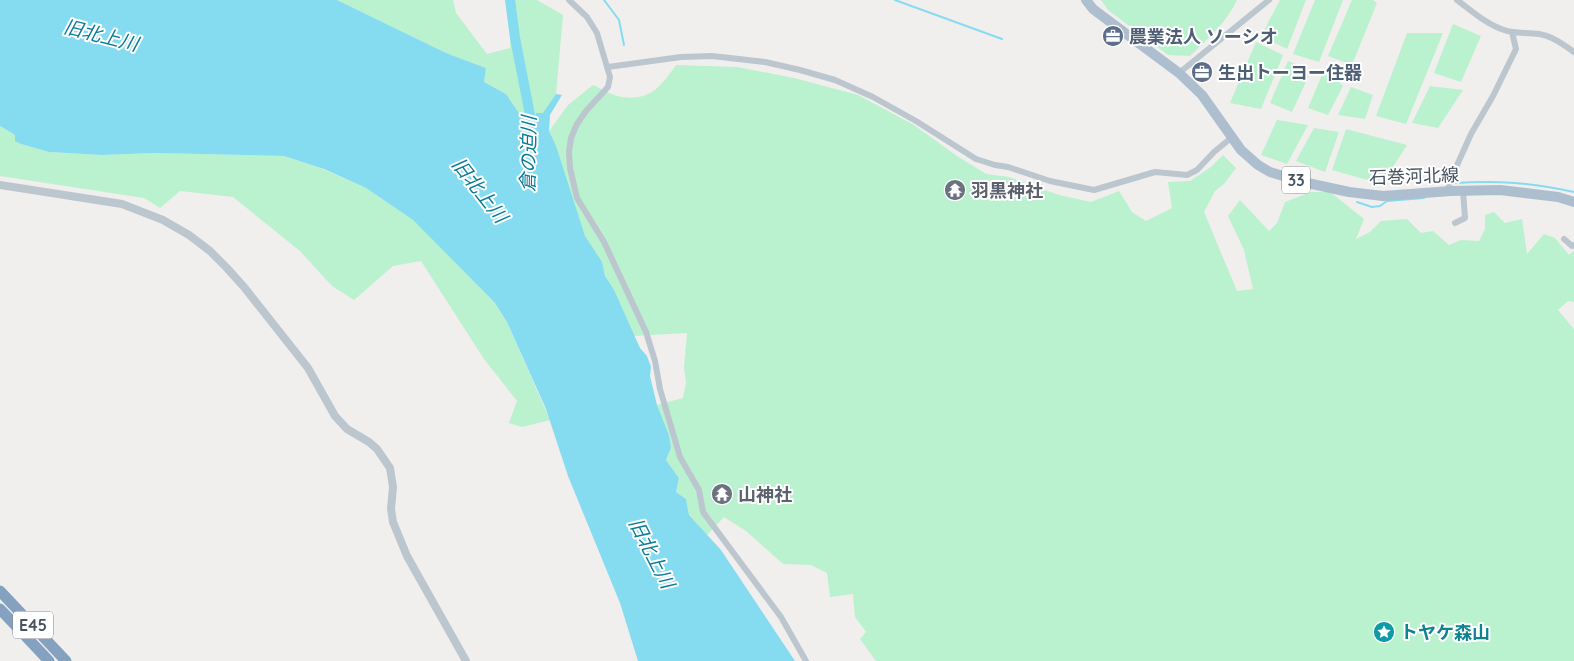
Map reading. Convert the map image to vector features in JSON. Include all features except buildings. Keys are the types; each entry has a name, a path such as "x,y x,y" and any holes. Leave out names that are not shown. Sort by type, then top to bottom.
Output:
{"highway":[{"name":"E45","path":"0,591 66,661"},
{"name":"E45","path":"0,609 49,661"}],"main road":[{"name":"石巻河北線","path":"1086,0 1093,9 1179,73 1202,95 1241,150 1258,165 1270,172 1348,192 1383,196 1500,190 1558,197 1574,202"}],"street":[{"path":"570,0 587,17 597,34 610,76 608,86 576,124 571,138 569,152 572,182 577,198 604,242 646,332 680,457 699,490 703,512 781,617 806,661"},
{"path":"1179,73 1269,0"},
{"path":"1457,0 1491,24 1504,30 1524,34 1540,34 1557,41 1574,52"},
{"path":"1447,192 1471,134 1493,96 1516,49 1512,32"},
{"path":"608,67 680,57 712,56 748,59 800,70 835,80 873,97 916,120 976,159 1050,180 1094,190 1155,172 1187,175 1197,170 1231,138"},
{"path":"0,185 122,204 163,220 189,235 210,251 244,287 308,368 335,416 347,429 369,442 387,463 390,468 393,487 391,509 393,522 407,556 466,661"},
{"path":"1455,223 1465,218 1463,191"},
{"path":"1564,240 1572,246 1574,245"}],"green space":[{"path":"337,0 453,0 456,13 487,54 510,48 513,0 537,0 563,15 556,94 536,128 521,116 506,94 484,82 486,68 446,53"},
{"path":"1101,0 1237,0 1222,23 1190,56 1168,55 1108,10"},
{"path":"1280,0 1306,0 1287,49 1261,36"},
{"path":"1315,0 1343,0 1319,62 1293,54"},
{"path":"1352,0 1373,0 1377,3 1352,65 1328,56"},
{"path":"1453,24 1481,36 1461,82 1434,73"},
{"path":"1407,33 1443,33 1406,124 1376,116"},
{"path":"1256,42 1283,55 1261,109 1230,103"},
{"path":"1288,61 1311,71 1292,112 1270,103"},
{"path":"676,65 737,67 794,78 858,95 914,125 986,174 1009,177 1059,195 1091,202 1119,191 1132,212 1146,221 1172,208 1168,182 1190,181 1211,167 1223,155 1236,168 1224,184 1215,191 1204,212 1237,291 1253,289 1244,250 1228,216 1240,200 1269,231 1277,223 1285,202 1311,192 1330,192 1364,219 1356,239 1370,232 1381,221 1407,219 1421,233 1433,231 1449,245 1461,240 1479,241 1485,229 1485,215 1494,212 1505,223 1522,219 1527,254 1544,234 1555,238 1569,255 1574,251 1574,302 1568,301 1558,310 1574,329 1574,661 876,661 860,639 866,632 855,617 853,594 830,597 827,573 811,565 783,564 746,531 724,517 707,535 689,515 686,499 676,492 679,478 666,460 671,448 669,435 657,405 683,398 686,382 684,368 687,333 634,336 605,276 601,262 585,236 549,131 568,105 593,85 619,96 641,97 660,85"},
{"path":"1325,68 1343,86 1328,115 1308,108"},
{"path":"1430,86 1463,90 1438,128 1412,123"},
{"path":"1351,87 1373,95 1365,119 1338,115"},
{"path":"1277,120 1308,125 1287,164 1261,155"},
{"path":"0,126 15,135 21,144 49,152 101,155 155,153 284,156 318,167 366,188 413,220 495,303 507,322 550,420 522,427 509,423 517,401 484,359 421,261 393,266 354,300 332,286 300,251 233,197 180,191 160,208 144,198 0,176"},
{"path":"1314,128 1339,132 1325,172 1296,161"},
{"path":"1346,129 1407,145 1382,184 1332,170"}],"water":[{"name":"旧北上川","path":"0,0 337,0 446,53 486,68 484,82 506,94 521,116 535,128 536,113 543,113 556,94 562,95 550,115 549,131 556,146 585,236 602,262 605,276 614,290 640,348 647,356 651,367 650,376 657,405 669,435 671,448 666,460 679,478 676,492 686,499 689,515 721,550 795,661 638,661 620,603 568,476 546,409 507,322 495,303 413,220 366,188 324,169 284,156 155,153 101,155 49,152 15,141 15,135 0,126"}],"waterway":[{"name":"倉の迫川","path":"510,0 515,38 531,120 531,138"},
{"path":"604,0 619,20 624,45"},
{"path":"895,0 1002,39"},
{"path":"1455,183 1515,183 1574,192"},
{"path":"1357,202 1372,207 1380,206 1387,201 1424,198"}],"place":[{"name":"農業法人 ソーシオ","path":"1113,36"},
{"name":"生出トーヨー住器","path":"1202,72"},
{"name":"羽黒神社","path":"955,190"},
{"name":"山神社","path":"722,494"},
{"name":"トヤケ森山","path":"1384,632"}]}
